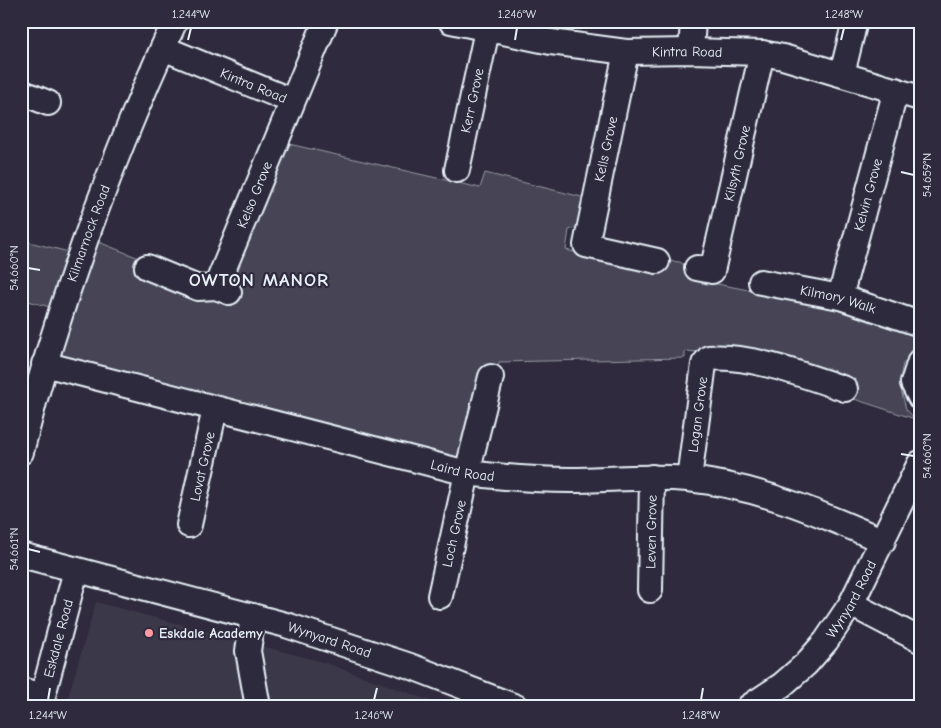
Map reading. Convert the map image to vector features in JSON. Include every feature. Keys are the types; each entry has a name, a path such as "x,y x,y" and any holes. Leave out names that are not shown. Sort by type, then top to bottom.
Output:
{"street":[{"name":"Kilmarnock Road","path":"21,452 44,364 95,210 175,21"},
{"name":"Kintra Road","path":"162,48 292,101 326,21"},
{"name":"Kintra Road","path":"451,21 550,42 626,52 762,53 783,57 920,98"},
{"path":"691,51 693,21"},
{"path":"842,74 855,21"},
{"name":"Kerr Grove","path":"457,170 487,30"},
{"name":"Kells Grove","path":"626,52 582,244 657,261"},
{"name":"Kilsyth Grove","path":"711,271 762,53"},
{"name":"Kelvin Grove","path":"840,297 896,90"},
{"path":"21,92 48,103"},
{"name":"Kelso Grove","path":"147,267 198,288 223,290 292,101"},
{"name":"Kilmory Walk","path":"761,282 840,297 914,322"},
{"name":"Logan Grove","path":"689,480 704,364 709,358 722,357 748,360 807,370 844,388"},
{"path":"920,361 913,383 920,397"},
{"name":"Laird Road","path":"44,364 467,473 524,479 570,480 652,476 730,486 770,496 831,518 883,541"},
{"name":"Loch Grove","path":"439,596 467,473 474,412 491,377"},
{"name":"Lovat Grove","path":"188,525 214,409"},
{"name":"Wynyard Road","path":"749,707 766,697 806,664 826,642 851,604 920,463"},
{"name":"Leven Grove","path":"650,589 652,476"},
{"name":"Wynyard Road","path":"21,555 253,616 410,666 516,707"},
{"name":"Eskdale Road","path":"35,697 76,570"},
{"path":"851,604 920,640"},
{"path":"253,616 248,651 258,707"}],"shaded area":[{"path":"289,144 480,188 485,173 586,198 580,226 569,230 566,250 661,271 666,261 680,262 689,268 691,279 827,305 920,333 920,348 903,364 899,382 906,409 915,419 845,396 763,357 685,351 685,358 499,362 462,463 57,359 96,241 139,258 135,272 195,299 211,299 232,306 239,289 231,279"},
{"path":"21,240 69,252 50,307 21,299"},
{"name":"Eskdale Academy","path":"96,602 326,663 448,707 65,707"}],"place":[{"name":"Eskdale Academy","path":"149,633"}],"district":[{"name":"OWTON MANOR","path":"259,280"}]}
